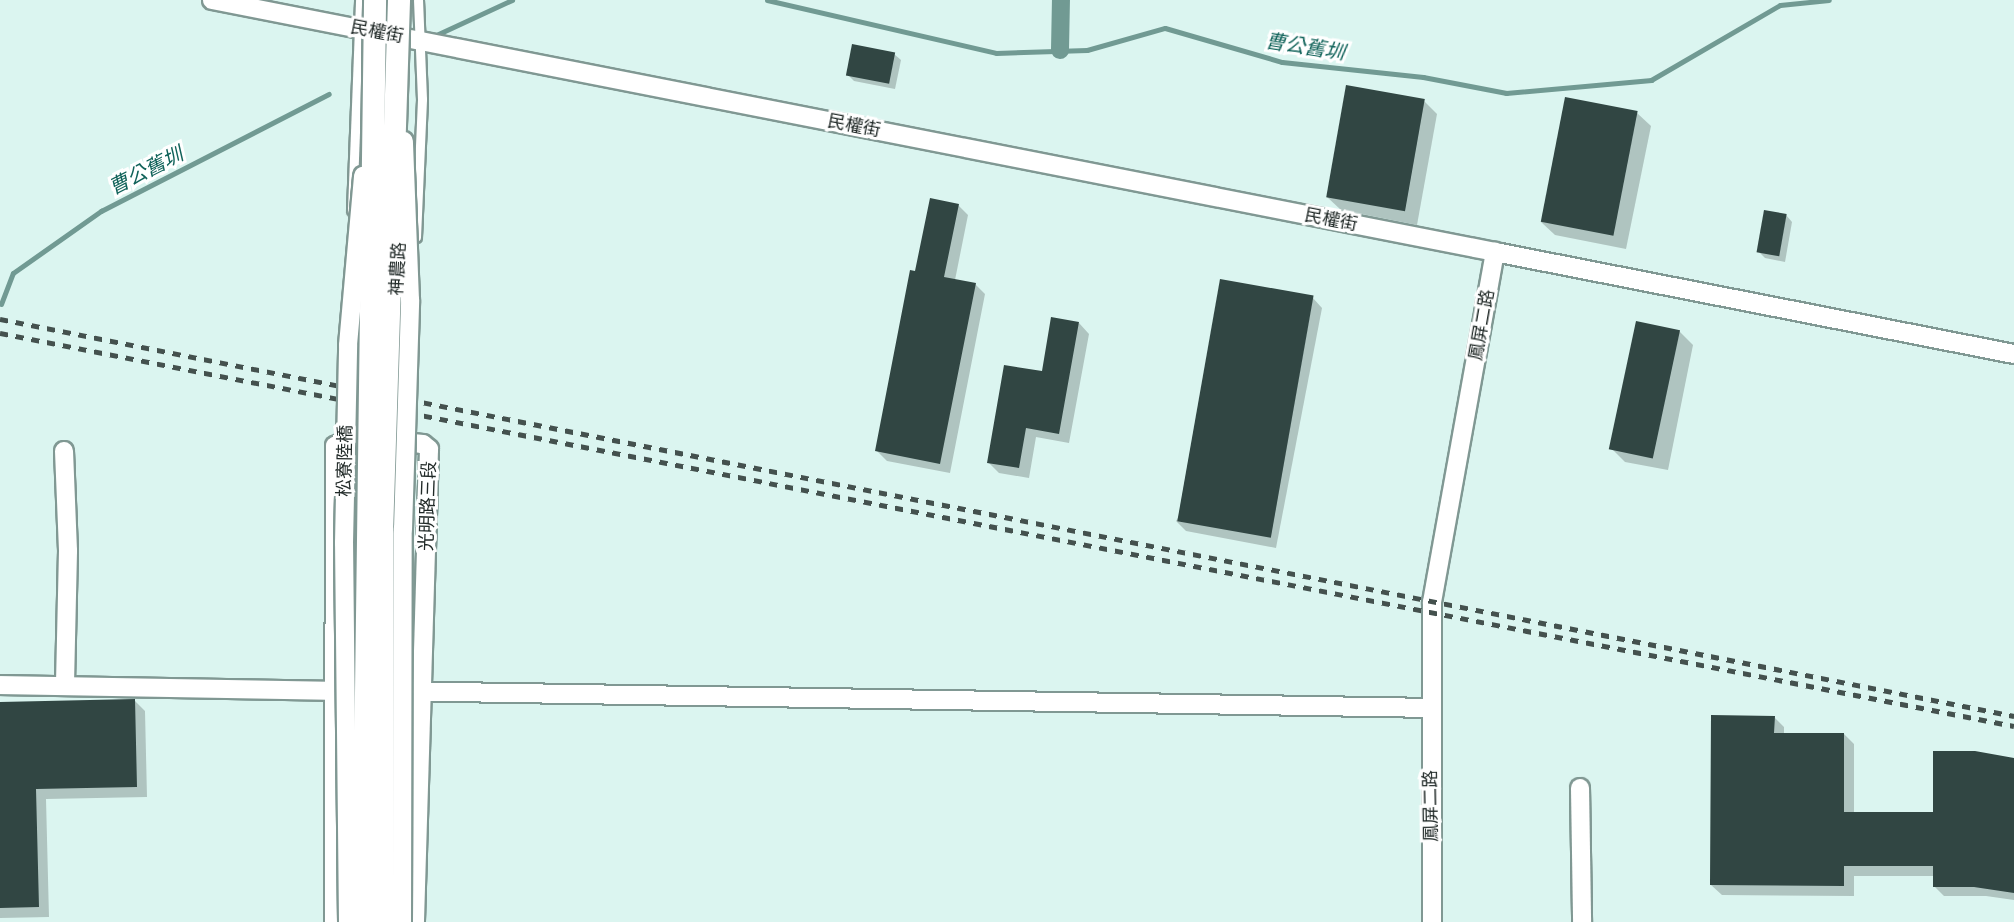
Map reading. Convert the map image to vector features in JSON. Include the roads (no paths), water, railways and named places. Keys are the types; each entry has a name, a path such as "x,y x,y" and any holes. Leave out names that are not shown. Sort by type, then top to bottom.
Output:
{"street":[{"name":"民權街","path":"212,0 1496,252"},
{"name":"松寮陸橋","path":"348,922 344,543 348,345 357,258 375,0"},
{"name":"松寮陸橋","path":"363,922 375,0"},
{"path":"383,922 382,533 406,1"},
{"path":"402,922 403,529 410,300 406,1"},
{"path":"1496,252 2014,354"},
{"name":"鳳屏二路","path":"1432,922 1430,708 1432,602 1496,252"},
{"name":"光明路三段","path":"334,922 335,446 354,437 423,444 429,449 416,922"},
{"path":"64,451 68,551 65,686"},
{"path":"0,685 1430,708"},
{"path":"1580,788 1582,922"}],"lane":[{"name":"神農路","path":"360,0 349,296 357,311 378,319 397,322 412,309 422,99 418,41 406,1"}],"waterway":[{"name":"曹公舊圳","path":"434,36 512,0"},
{"name":"曹公舊圳","path":"767,0 996,53 1087,50 1165,28 1282,62 1423,77 1506,93 1651,80 1780,5 1829,0"},
{"path":"1060,50 1061,0"},
{"name":"曹公舊圳","path":"1,304 13,273 101,211 329,94"}],"railway":[{"path":"0,319 2014,716"},
{"path":"0,333 2014,726"}]}
